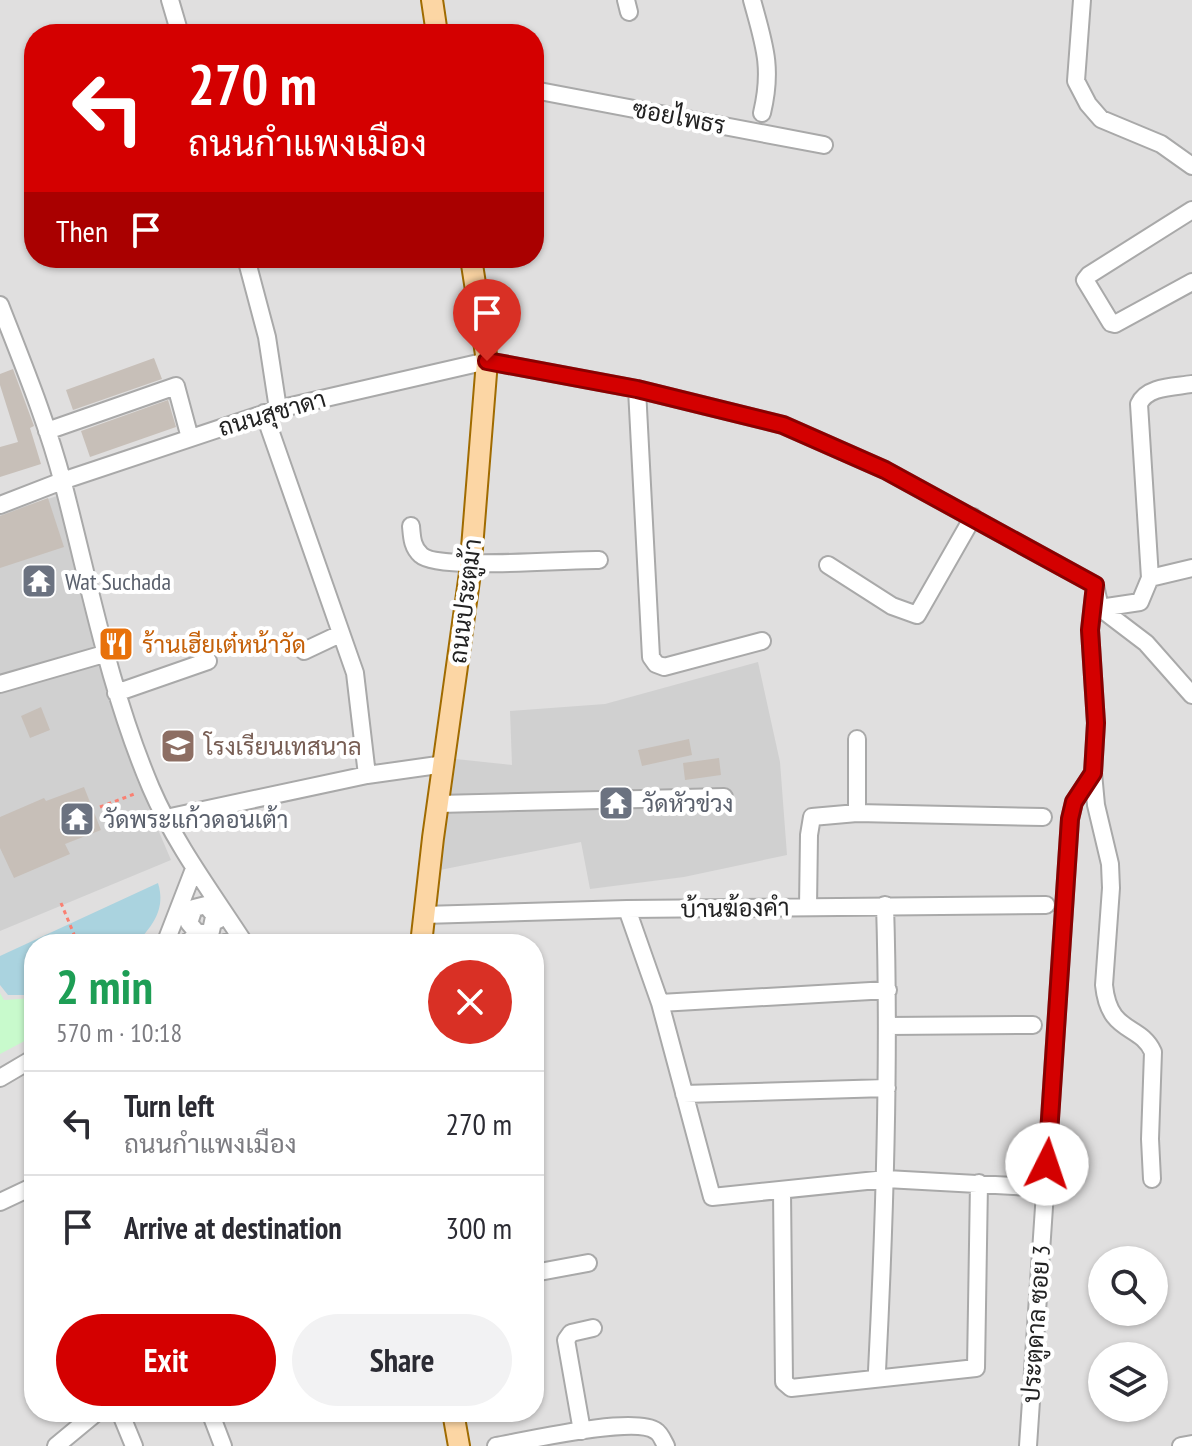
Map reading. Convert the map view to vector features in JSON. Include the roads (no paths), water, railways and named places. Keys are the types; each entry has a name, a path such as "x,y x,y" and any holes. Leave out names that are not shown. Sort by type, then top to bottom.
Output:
{"main road":[{"path":"432,0 436,24"},
{"name":"ถนนประตูม้า","path":"422,934 470,563 487,361 473,268"},
{"path":"455,1422 459,1446"}],"street":[{"path":"170,0 177,24"},
{"path":"752,0 769,64 768,89 762,113"},
{"path":"1082,0 1076,81 1088,104 1101,119 1161,144 1192,166"},
{"name":"ซอยไพธร","path":"544,92 824,145"},
{"path":"1192,210 1085,280 1111,323 1115,324 1192,282"},
{"path":"249,268 267,337 271,411 355,673 367,775"},
{"path":"0,305 47,431 104,654 151,788 194,869 238,934"},
{"path":"487,361 637,389 783,425 885,470 1095,585 1100,608 1146,643 1192,695"},
{"name":"ถนนสุชาดา","path":"0,505 271,411 487,361"},
{"path":"1100,608 1140,602 1150,578 1139,404 1142,397 1151,391 1192,384"},
{"path":"47,431 176,386 190,438"},
{"path":"637,389 651,657 656,664 664,667 762,641"},
{"path":"828,565 892,606 917,615 973,517"},
{"path":"411,526 412,540 422,556 435,560 470,563 599,560"},
{"path":"1150,578 1192,568"},
{"name":"ประตูดาล ซอย 3","path":"1028,1446 1070,819 1074,802 1093,773 1096,723 1090,630 1095,585"},
{"path":"304,651 340,634"},
{"path":"0,684 104,654"},
{"path":"116,693 208,661"},
{"path":"857,739 857,813"},
{"path":"166,818 367,775 445,764"},
{"path":"1093,773 1096,805 1110,864 1105,999 1114,1017 1147,1043 1153,1052 1152,1179"},
{"path":"438,804 724,797"},
{"path":"808,907 810,820 818,815 1043,817"},
{"path":"194,869 202,926 224,934"},
{"path":"169,934 194,869"},
{"path":"877,1371 886,1179 888,990 885,905"},
{"name":"บ้านฆ้องคำ","path":"423,915 627,909 1046,905"},
{"path":"627,909 660,1003 712,1197 886,1179 1030,1187"},
{"path":"660,1003 888,990"},
{"path":"887,1026 1033,1025"},
{"path":"0,1078 24,1064"},
{"path":"684,1094 887,1088"},
{"path":"782,1191 784,1382 791,1388 976,1368 979,1183"},
{"path":"0,1202 24,1191"},
{"path":"544,1271 588,1263"},
{"path":"582,1431 566,1340 571,1333 593,1328"},
{"path":"56,1446 85,1422"},
{"path":"124,1422 134,1446"},
{"path":"217,1422 223,1446"},
{"path":"496,1446 637,1424 657,1431 666,1446"},
{"path":"1181,1446 1192,1444"}],"water":[{"path":"158,883 159,909 145,934 48,934"},
{"path":"24,945 24,995 8,995 0,985 0,956"}],"place":[{"name":"Wat Suchada","path":"39,581"},
{"name":"ร้านเฮียเต๋หน้าวัด","path":"116,644"},
{"name":"โรงเรียนเทสนาล","path":"178,746"},
{"name":"วัดหัวข่วง","path":"616,803"},
{"name":"วัดพระแก้วดอนเต้า","path":"77,819"}]}
